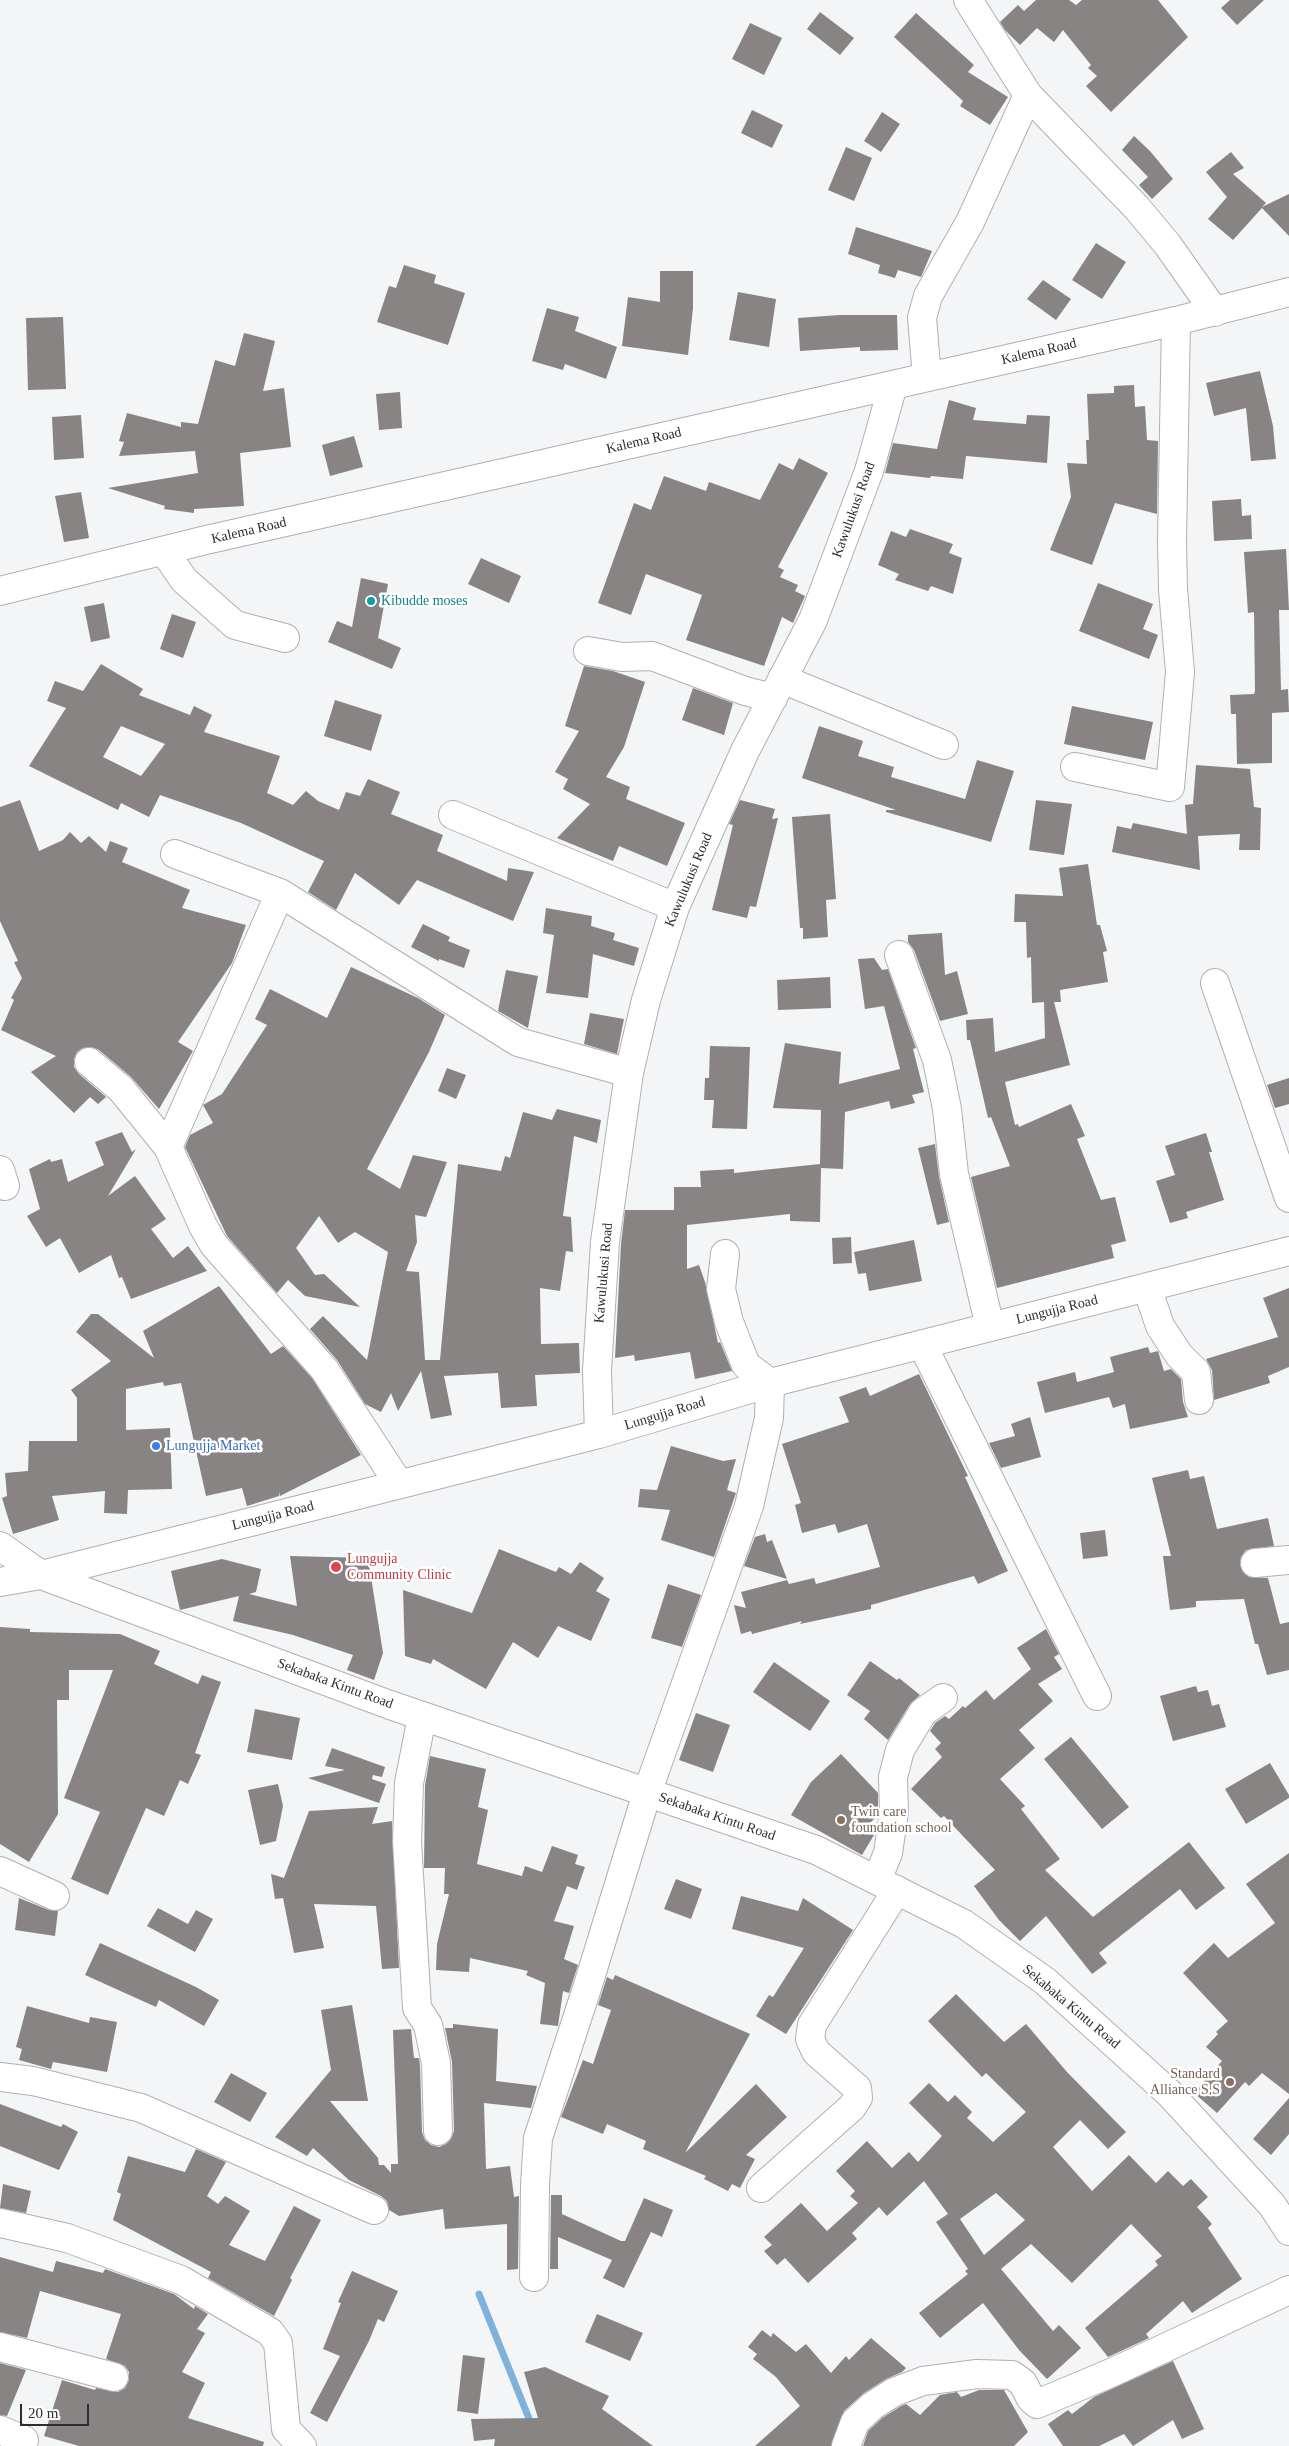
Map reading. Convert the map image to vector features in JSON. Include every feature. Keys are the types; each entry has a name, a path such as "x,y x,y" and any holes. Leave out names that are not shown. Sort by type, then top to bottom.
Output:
{"street":[{"path":"968,0 1028,95 1137,208 1167,244 1215,312"},
{"path":"926,377 922,318 928,296 970,222 1028,95"},
{"name":"Kalema Road","path":"0,591 164,551 1215,312 1289,292"},
{"path":"1075,767 1170,787 1180,672 1172,588 1176,320"},
{"name":"Kawulukusi Road","path":"599,1434 597,1371 604,1242 628,1073 646,1000 675,907 746,751 813,620 869,472 893,385"},
{"path":"164,551 184,580 235,626 285,638"},
{"path":"588,651 622,657 652,656 744,691 778,688 944,745"},
{"path":"453,814 675,907"},
{"path":"175,854 280,893 518,1042 628,1073"},
{"path":"168,1147 280,893"},
{"path":"899,955 937,1060 947,1109 954,1174 990,1327"},
{"path":"1216,983 1289,1198"},
{"path":"89,1062 121,1089 168,1147 203,1226 214,1246 324,1369 398,1484"},
{"name":"Lungujja Road","path":"0,1582 41,1575 599,1434 770,1383 1289,1250"},
{"path":"534,2277 535,2185 538,2138 588,1985 647,1793 749,1506 769,1418 770,1383 746,1365 729,1322 720,1289 725,1254"},
{"path":"1148,1287 1160,1326 1179,1355 1196,1372 1199,1400"},
{"path":"922,1344 1096,1696"},
{"name":"Sekabaka Kintu Road","path":"0,1546 41,1575 422,1717 816,1850 964,1924 1045,1981 1170,2093 1272,2205 1289,2231"},
{"path":"1255,1563 1289,1560"},
{"path":"761,2188 852,2107 858,2098 857,2088 816,2052 810,2039 812,2024 887,1885 888,1853 894,1812 893,1777 900,1750 923,1712 943,1698"},
{"path":"422,1717 409,1782 407,1841 417,2008 428,2025 436,2063 438,2131"},
{"path":"0,1871 55,1896"},
{"path":"0,2077 33,2081 141,2108 374,2210"},
{"path":"0,2223 66,2238 181,2280 270,2332 278,2343 286,2429 302,2446"},
{"path":"846,2446 855,2422 872,2406 894,2392 923,2381 977,2374 1012,2375 1023,2383 1031,2399 1037,2404 1111,2373 1289,2290"},
{"path":"0,2347 114,2378"}],"building":[{"path":"1036,0 1069,0 1076,5 1082,0 1158,0 1188,37 1111,112 1086,86 1097,76 1088,68 1091,65 1063,30 1054,42 1037,28 1020,45 1005,30 1000,22 1018,5 1024,11"},
{"path":"1230,0 1264,0 1237,25 1221,8"},
{"path":"820,12 854,38 840,55 807,29"},
{"path":"916,13 974,65 968,72 1008,97 990,125 960,106 963,101 894,37"},
{"path":"750,23 782,38 764,75 732,59"},
{"path":"752,110 783,125 772,148 741,133"},
{"path":"882,112 900,124 881,152 864,141"},
{"path":"1134,136 1150,151 1173,179 1152,199 1139,185 1148,177 1122,150"},
{"path":"846,147 872,158 854,201 828,190"},
{"path":"1231,152 1244,168 1233,174 1266,203 1262,207 1289,194 1289,236 1262,208 1233,240 1208,219 1227,197 1206,172"},
{"path":"856,227 932,251 921,277 898,270 895,278 878,273 880,265 848,254"},
{"path":"1096,243 1126,262 1102,299 1072,280"},
{"path":"404,265 436,275 434,283 465,293 448,345 377,322 389,286 396,288"},
{"path":"660,271 693,271 693,308 688,355 622,346 628,297 660,302"},
{"path":"1043,280 1071,299 1056,320 1027,299"},
{"path":"738,292 776,299 769,347 729,340"},
{"path":"547,308 579,317 575,331 617,347 606,379 565,364 563,370 532,361"},
{"path":"839,315 897,315 898,350 860,351 860,347 800,351 798,318"},
{"path":"63,317 66,389 28,390 26,318"},
{"path":"244,333 275,341 263,391 284,388 291,447 240,453 244,506 194,509 194,513 164,509 165,506 108,488 198,473 195,451 119,456 124,442 119,441 127,413 181,427 181,422 198,424 215,360 235,366"},
{"path":"1260,371 1273,426 1276,459 1251,461 1246,408 1214,416 1206,383"},
{"path":"1134,385 1135,407 1145,406 1147,440 1158,441 1157,514 1115,503 1092,565 1050,550 1071,497 1067,463 1087,464 1086,440 1089,440 1087,394 1114,393 1114,386"},
{"path":"400,392 402,428 379,430 376,394"},
{"path":"949,400 976,408 973,420 1026,424 1027,415 1050,416 1047,463 966,456 963,479 931,476 930,478 885,473 893,443 937,449"},
{"path":"81,415 84,458 54,460 52,417"},
{"path":"354,436 363,467 330,476 322,445"},
{"path":"799,458 828,473 778,567 784,570 780,577 798,585 795,591 805,596 793,623 782,617 764,666 686,640 702,595 646,574 631,615 598,603 634,503 651,510 664,476 706,491 709,482 760,500 779,463 793,470"},
{"path":"81,492 89,538 64,542 55,496"},
{"path":"1241,499 1242,516 1251,515 1252,539 1214,541 1212,501"},
{"path":"910,529 953,544 949,553 962,558 953,594 931,586 928,591 895,580 899,574 878,565 891,531 906,537"},
{"path":"1286,549 1289,610 1279,610 1281,690 1288,689 1289,712 1272,713 1272,763 1237,764 1236,714 1231,714 1230,695 1254,694 1255,691 1254,612 1248,613 1244,552"},
{"path":"481,558 521,576 509,603 468,584"},
{"path":"361,578 388,584 378,638 401,648 392,669 328,642 337,621 352,627"},
{"path":"1098,583 1153,604 1143,629 1158,635 1149,659 1079,631"},
{"path":"104,603 110,638 91,642 84,607"},
{"path":"172,614 196,622 183,658 160,649"},
{"path":"101,664 143,689 139,695 190,715 194,706 212,715 204,732 280,756 267,793 293,805 306,791 318,801 339,810 346,792 360,796 368,779 400,792 391,814 443,835 437,851 507,881 508,868 534,872 513,921 417,880 399,905 355,873 336,910 308,892 324,861 241,823 160,795 149,817 121,803 118,810 29,766 66,708 47,701 55,681 83,691","holes":["121,726 165,744 141,776 103,757"]},
{"path":"584,666 613,671 645,682 624,747 606,777 630,787 626,799 685,823 667,866 619,846 613,861 557,838 590,804 563,789 568,779 555,772 579,731 565,726"},
{"path":"693,688 733,703 724,735 682,720"},
{"path":"335,700 382,715 371,751 324,736"},
{"path":"1072,706 1153,722 1145,760 1064,744"},
{"path":"819,726 863,741 858,756 894,767 891,777 965,799 977,760 1014,771 991,842 886,812 886,810 896,810 802,778"},
{"path":"1196,765 1250,769 1254,807 1261,808 1260,850 1239,850 1240,834 1198,836 1200,870 1112,852 1117,826 1131,829 1133,823 1187,834 1185,805 1193,804"},
{"path":"20,800 39,851 63,840 70,832 81,843 89,836 106,852 110,841 128,848 122,862 190,890 182,908 246,925 232,963 178,1042 193,1051 159,1109 131,1077 99,1050 91,1047 83,1048 77,1052 74,1059 74,1067 79,1074 106,1097 98,1104 90,1097 74,1113 31,1072 56,1056 1,1030 14,1000 11,998 22,978 14,962 18,961 0,921 0,807"},
{"path":"740,800 775,809 772,819 778,818 756,907 750,906 747,918 712,910 733,825 729,824"},
{"path":"1036,800 1072,804 1064,855 1029,850"},
{"path":"830,814 836,899 826,900 828,937 803,939 803,928 800,928 792,817"},
{"path":"1088,864 1097,925 1100,925 1107,951 1103,952 1108,982 1060,990 1061,1002 1054,1002 1070,1065 1005,1082 1015,1125 1018,1124 1019,1127 1071,1104 1085,1136 1077,1139 1101,1200 1115,1197 1126,1241 1111,1245 1114,1258 997,1288 971,1177 1010,1166 991,1117 988,1118 970,1040 967,1040 966,1020 993,1018 995,1052 1045,1038 1044,1002 1032,1003 1031,957 1027,958 1026,922 1014,922 1015,894 1063,896 1059,868"},
{"path":"546,908 592,916 591,926 615,933 613,940 639,948 634,966 593,954 588,998 546,993 554,935 543,933"},
{"path":"423,924 450,937 448,941 470,950 464,968 439,959 439,961 411,947"},
{"path":"942,933 945,975 957,971 968,1014 940,1021 914,950 908,942 908,935"},
{"path":"874,958 882,970 888,969 916,1048 913,1049 924,1092 912,1095 915,1103 891,1109 889,1101 845,1112 843,1169 821,1168 820,1222 790,1221 790,1214 687,1225 687,1269 699,1265 705,1282 718,1343 720,1342 732,1371 695,1379 690,1352 635,1361 634,1355 615,1358 621,1244 625,1210 674,1210 674,1187 701,1187 700,1171 734,1169 734,1173 820,1164 821,1110 773,1108 785,1043 841,1052 839,1084 900,1069 884,1006 865,1009 858,959"},
{"path":"351,967 418,998 445,1015 429,1052 367,1169 400,1189 413,1155 447,1162 426,1217 415,1215 417,1242 406,1271 419,1272 425,1360 440,1360 458,1164 501,1171 505,1156 510,1158 523,1112 552,1120 557,1109 601,1120 597,1143 574,1136 563,1216 571,1217 573,1252 566,1251 560,1291 540,1288 541,1344 579,1343 580,1373 535,1375 537,1406 501,1408 498,1373 444,1376 452,1415 431,1419 421,1371 398,1411 391,1393 381,1412 365,1404 337,1360 310,1329 323,1316 367,1360 388,1252 355,1232 338,1243 319,1216 296,1248 315,1275 324,1274 360,1307 305,1296 288,1280 277,1293 227,1236 185,1147 190,1135 213,1123 203,1105 222,1094 267,1025 255,1019 270,989 327,1018"},
{"path":"506,970 538,976 528,1028 498,1011"},
{"path":"830,977 831,1008 778,1010 777,980"},
{"path":"590,1013 624,1019 617,1054 584,1044"},
{"path":"710,1046 750,1047 747,1129 712,1128 714,1100 704,1100 705,1078 709,1078"},
{"path":"447,1068 466,1075 456,1099 438,1091"},
{"path":"1289,1078 1289,1104 1275,1108 1267,1085"},
{"path":"122,1132 132,1152 136,1149 108,1196 135,1176 166,1219 151,1229 173,1258 188,1246 207,1271 131,1299 122,1277 119,1278 111,1255 79,1273 60,1238 46,1247 27,1216 40,1209 29,1169 50,1159 51,1162 62,1159 68,1182 104,1165 95,1142"},
{"path":"1206,1133 1212,1152 1209,1152 1224,1200 1186,1212 1188,1218 1170,1223 1156,1181 1175,1175 1165,1146"},
{"path":"935,1144 939,1177 949,1222 937,1225 918,1148"},
{"path":"851,1237 852,1263 833,1264 832,1238"},
{"path":"914,1240 922,1281 869,1291 866,1273 858,1274 854,1252"},
{"path":"219,1286 271,1354 283,1346 312,1378 361,1455 280,1496 280,1492 279,1496 247,1506 242,1488 206,1496 181,1383 164,1386 163,1382 126,1389 126,1430 170,1428 172,1489 128,1490 127,1514 104,1513 105,1491 52,1496 59,1520 13,1534 2,1498 7,1496 5,1473 28,1471 29,1441 77,1441 77,1398 71,1390 111,1361 76,1332 91,1314 98,1314 154,1358 143,1331"},
{"path":"1289,1288 1289,1367 1268,1376 1270,1383 1214,1400 1212,1370 1206,1359 1278,1337 1263,1298"},
{"path":"1148,1347 1150,1353 1158,1351 1164,1371 1171,1369 1181,1379 1183,1402 1188,1417 1130,1429 1125,1404 1113,1408 1109,1397 1045,1413 1037,1382 1075,1372 1077,1382 1114,1372 1110,1357"},
{"path":"919,1374 968,1476 965,1477 1008,1571 978,1584 974,1576 871,1605 871,1609 800,1624 802,1621 752,1634 751,1631 741,1634 734,1605 746,1608 741,1592 787,1580 789,1584 814,1578 816,1584 880,1567 867,1524 838,1533 835,1524 802,1533 795,1505 801,1503 782,1444 849,1422 839,1397 866,1387 870,1396"},
{"path":"1030,1417 1041,1457 1001,1468 989,1443 1015,1436 1011,1424"},
{"path":"671,1446 723,1461 736,1459 727,1490 736,1493 714,1557 661,1540 670,1510 638,1507 640,1489 657,1490"},
{"path":"1188,1470 1190,1479 1204,1476 1217,1529 1268,1518 1274,1546 1246,1550 1241,1557 1240,1565 1243,1572 1249,1577 1268,1578 1280,1624 1289,1622 1289,1670 1267,1675 1258,1644 1255,1644 1244,1599 1196,1601 1196,1607 1170,1610 1163,1556 1171,1556 1152,1478"},
{"path":"1105,1530 1108,1556 1083,1559 1080,1533"},
{"path":"765,1534 767,1542 772,1540 787,1579 744,1566 755,1537"},
{"path":"499,1549 556,1572 559,1567 571,1574 580,1562 604,1578 596,1591 610,1599 591,1641 558,1626 538,1658 513,1642 486,1689 433,1659 431,1664 405,1656 403,1590 472,1613"},
{"path":"290,1556 368,1558 383,1653 374,1680 347,1670 353,1655 293,1635 233,1621 239,1596 180,1610 171,1571 222,1559 261,1569 256,1592 249,1594 297,1606"},
{"path":"668,1584 701,1595 682,1647 651,1638"},
{"path":"0,1627 30,1629 30,1632 120,1634 160,1651 154,1664 198,1684 202,1675 221,1682 195,1753 201,1755 188,1784 180,1780 164,1816 146,1808 108,1895 71,1879 100,1812 64,1798 113,1670 69,1670 69,1700 57,1700 58,1814 29,1862 0,1844"},
{"path":"1046,1629 1059,1654 1054,1657 1062,1669 1038,1684 1053,1701 1019,1730 1035,1748 1000,1779 1025,1806 1021,1809 1060,1859 1045,1870 1093,1917 1189,1842 1225,1888 1196,1910 1180,1889 1099,1953 1107,1963 1092,1974 1046,1916 1020,1941 999,1920 974,1886 995,1870 944,1816 941,1818 911,1789 942,1757 935,1749 941,1743 930,1731 935,1723 945,1716 949,1719 963,1706 965,1708 986,1690 994,1700 1031,1669 1017,1648"},
{"path":"870,1661 897,1680 899,1678 920,1695 910,1704 888,1740 864,1719 870,1711 847,1695"},
{"path":"774,1662 830,1701 810,1731 753,1692"},
{"path":"1196,1686 1198,1692 1208,1690 1212,1706 1219,1704 1226,1727 1173,1741 1160,1696"},
{"path":"255,1709 300,1718 292,1760 247,1752"},
{"path":"696,1713 730,1725 713,1772 679,1760"},
{"path":"1071,1737 1129,1807 1102,1829 1044,1759"},
{"path":"332,1748 385,1767 382,1777 373,1775 372,1779 386,1784 379,1803 308,1778 345,1770 325,1766"},
{"path":"841,1754 878,1793 878,1815 864,1829 874,1835 862,1855 791,1815 811,1782"},
{"path":"430,1756 486,1769 478,1807 488,1810 477,1864 522,1876 525,1866 542,1872 552,1846 578,1855 575,1864 585,1867 577,1890 567,1886 554,1921 574,1926 564,1959 578,1965 569,1993 563,1991 558,2026 540,2024 545,1983 526,1975 528,1971 470,1958 469,1972 436,1970 437,1944 449,1894 444,1894 445,1868 424,1868 425,1785"},
{"path":"1270,1763 1289,1798 1246,1824 1225,1789"},
{"path":"278,1784 283,1806 276,1841 260,1845 248,1790"},
{"path":"378,1807 372,1824 392,1821 399,1968 382,1969 376,1906 314,1904 324,1948 294,1953 283,1898 275,1899 271,1874 284,1878 309,1811"},
{"path":"1289,1853 1289,2094 1262,2073 1249,2086 1245,2082 1217,2113 1194,2093 1222,2061 1206,2047 1218,2034 1216,2032 1228,2021 1183,1973 1214,1943 1228,1958 1275,1923 1246,1884"},
{"path":"676,1879 702,1889 691,1919 664,1909"},
{"path":"741,1896 798,1911 803,1898 853,1930 786,2034 756,2016 769,1995 773,1997 804,1948 732,1929"},
{"path":"19,1898 49,1910 58,1911 55,1936 15,1930"},
{"path":"158,1908 188,1924 196,1910 213,1919 195,1952 147,1926"},
{"path":"100,1943 196,1987 219,2000 204,2026 159,2000 156,2007 85,1975"},
{"path":"615,1975 750,2034 685,2153 756,2084 787,2117 746,2155 755,2159 740,2188 732,2184 728,2191 704,2179 706,2176 643,2149 646,2141 607,2124 603,2134 561,2117 583,2060 593,2064 611,2010 598,2005 607,1977 613,1980"},
{"path":"956,1994 1004,2042 1026,2024 1067,2072 1126,2132 1108,2149 1080,2120 1053,2147 1092,2191 1129,2155 1156,2183 1168,2171 1183,2186 1191,2179 1208,2197 1197,2207 1212,2224 1208,2228 1242,2279 1192,2313 1183,2301 1146,2334 1149,2338 1108,2357 1085,2328 1158,2265 1155,2261 1162,2256 1131,2224 1072,2283 1031,2244 1001,2269 1053,2331 1059,2325 1081,2348 1047,2379 1019,2350 983,2303 940,2338 919,2313 968,2274 965,2271 968,2269 936,2222 948,2214 924,2181 887,2216 879,2207 852,2233 857,2239 808,2283 785,2258 777,2265 764,2251 772,2245 764,2237 801,2203 827,2231 858,2203 850,2196 855,2191 836,2171 867,2141 892,2168 909,2152 918,2162 942,2136 909,2103 929,2083 948,2102 955,2095 972,2112 967,2118 993,2142 1026,2112 986,2073 982,2077 928,2021","holes":["996,2193 1025,2220 984,2255 960,2219"]},
{"path":"352,2005 368,2101 330,2101 378,2158 379,2165 384,2165 391,2173 391,2164 398,2164 393,2030 411,2029 414,2058 419,2058 420,2065 422,2132 425,2140 431,2145 439,2147 446,2144 451,2139 454,2131 452,2062 445,2028 453,2028 453,2024 498,2029 496,2081 537,2086 531,2108 484,2103 486,2169 510,2166 514,2197 519,2196 518,2269 507,2270 507,2224 445,2229 443,2209 399,2216 389,2210 387,2201 381,2196 349,2180 313,2148 307,2156 275,2137 331,2070 321,2010"},
{"path":"27,2006 89,2023 90,2017 117,2022 107,2072 53,2062 51,2069 19,2060 22,2049 16,2047"},
{"path":"231,2073 267,2093 250,2122 214,2102"},
{"path":"1289,2098 1289,2134 1271,2155 1253,2139"},
{"path":"0,2104 61,2127 63,2124 78,2132 59,2170 0,2146"},
{"path":"196,2149 226,2162 207,2196 218,2204 225,2196 250,2211 229,2245 265,2261 294,2206 321,2220 290,2278 292,2280 274,2316 208,2278 211,2272 113,2220 121,2194 117,2192 128,2156 185,2172"},
{"path":"3,2184 31,2191 26,2213 0,2208"},
{"path":"551,2195 562,2195 562,2214 621,2241 625,2241 644,2198 673,2210 662,2237 651,2232 624,2288 603,2278 612,2260 558,2237 558,2269 550,2269"},
{"path":"0,2257 53,2272 56,2261 103,2273 105,2269 174,2294 194,2309 195,2306 208,2314 197,2329 205,2333 182,2372 205,2383 188,2418 264,2442 263,2446 79,2446 44,2436 62,2380 95,2390 96,2388 118,2392 125,2388 129,2380 129,2372 125,2366 106,2359 121,2314 40,2291 27,2338 0,2332"},
{"path":"352,2271 398,2291 384,2322 378,2319 369,2341 327,2422 310,2413 340,2356 323,2349 341,2303 338,2302"},
{"path":"597,2314 643,2333 630,2361 585,2342"},
{"path":"762,2330 771,2337 773,2333 796,2352 806,2344 831,2373 846,2356 849,2360 871,2338 906,2368 864,2393 844,2411 831,2446 755,2446 800,2406 776,2377 753,2359 757,2354 748,2347"},
{"path":"463,2355 485,2358 478,2414 457,2411"},
{"path":"1173,2361 1204,2429 1182,2439 1173,2420 1133,2446 1124,2434 1099,2446 1063,2446 1048,2424 1068,2410 1072,2414 1094,2397"},
{"path":"0,2363 26,2370 7,2416 0,2415"},
{"path":"545,2367 609,2396 602,2409 653,2446 494,2446 495,2439 474,2441 471,2419 538,2418 524,2372"},
{"path":"979,2390 1004,2390 1028,2432 1014,2446 863,2446 868,2431 882,2418 901,2406 906,2404 920,2415 940,2395 957,2392 961,2397"}],"waterway":[{"path":"479,2294 532,2426"}],"place":[{"name":"Kibudde moses","path":"371,601"},
{"name":"Lungujja Market","path":"156,1446"},
{"name":"Lungujja Community Clinic","path":"336,1567"},
{"name":"Twin care foundation school","path":"841,1820"},
{"name":"Standard Alliance S.S","path":"1230,2082"}]}
